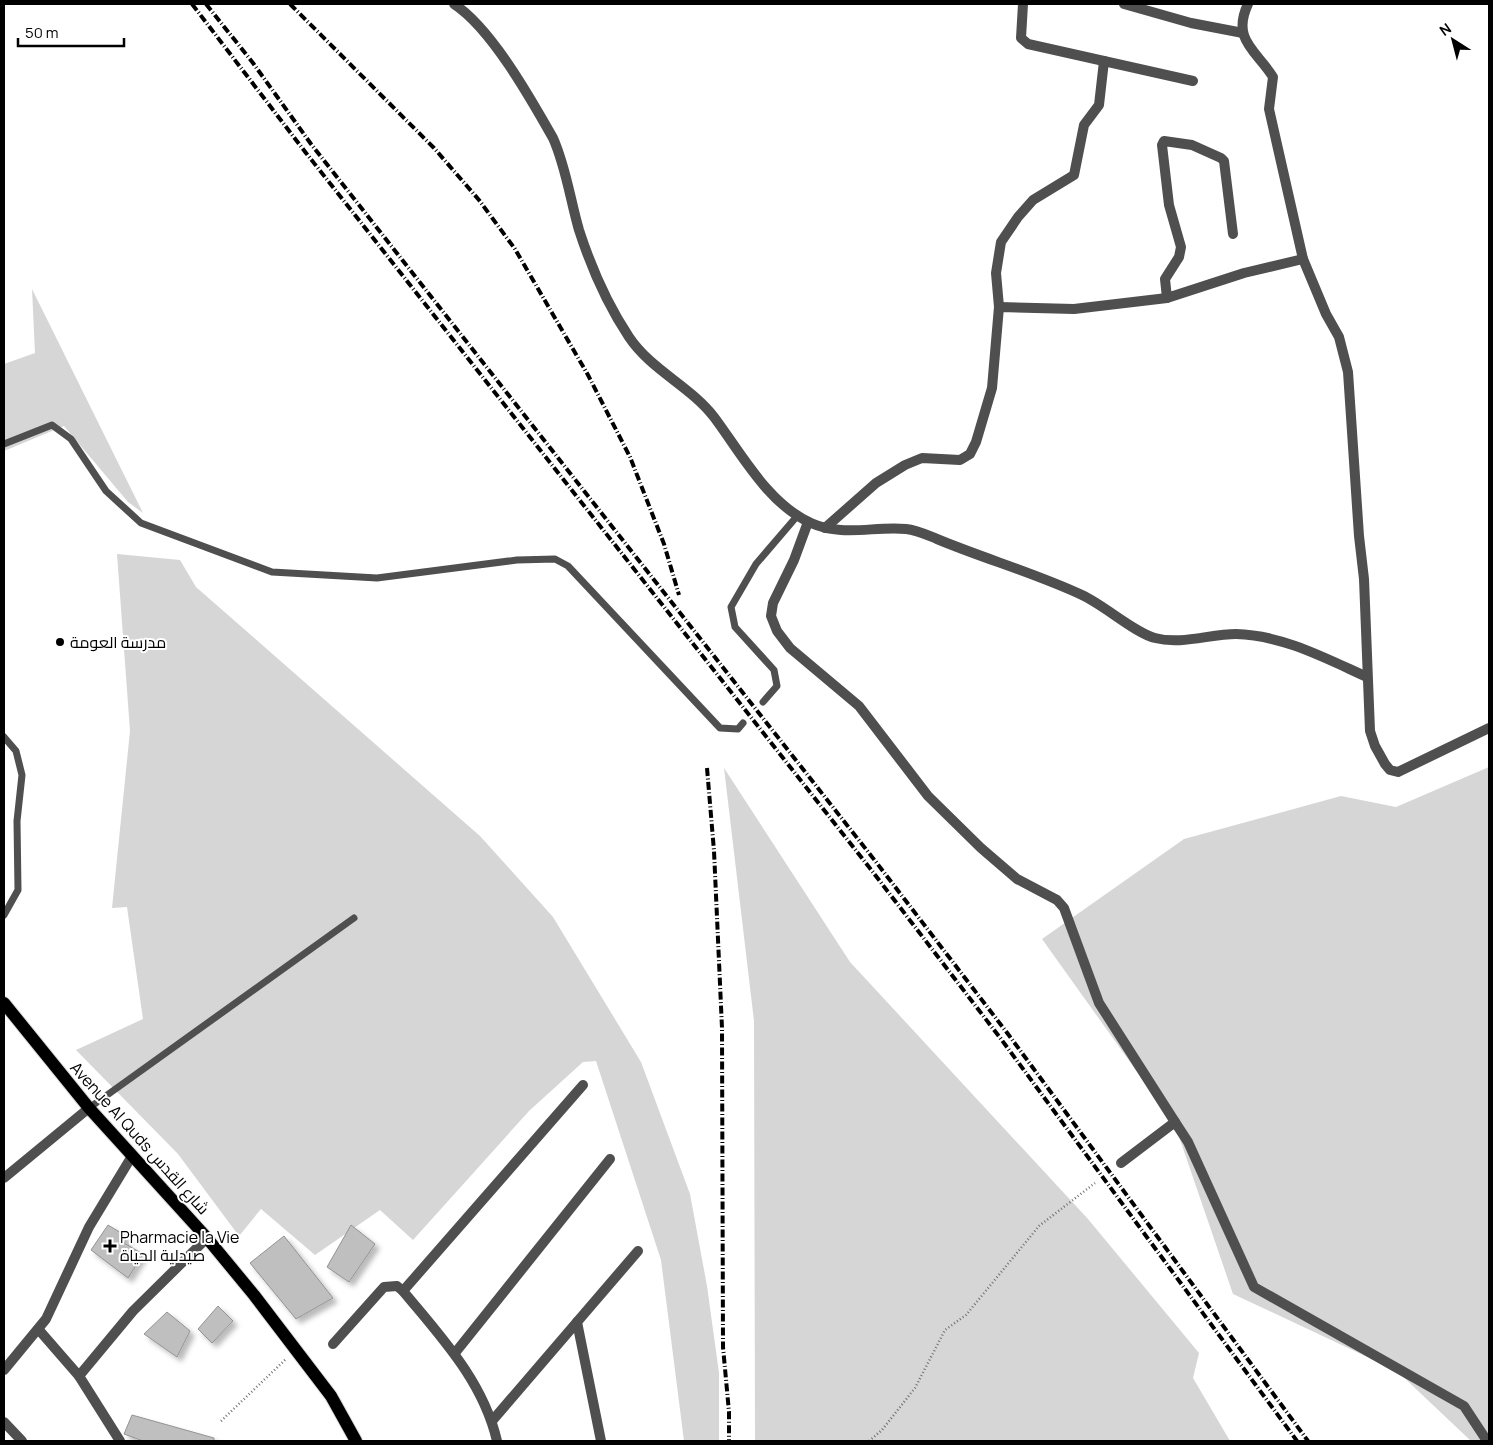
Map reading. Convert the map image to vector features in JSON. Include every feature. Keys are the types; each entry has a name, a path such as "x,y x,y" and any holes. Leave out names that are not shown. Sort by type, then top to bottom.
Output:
{"main road":[{"name":"Avenue Al Quds شارع القدس","path":"4,1003 89,1108 207,1238 296,1349 330,1396 356,1441"}],"street":[{"path":"454,4 477,22 490,39 553,138 559,152 580,232 589,258 606,298 630,338 645,356 698,399 760,478 798,515 808,522 825,528 916,531 994,563 1060,584 1091,599 1155,638 1187,639 1234,634 1253,636 1291,644 1367,676"},
{"path":"1023,4 1021,38 1023,41 1193,81"},
{"path":"1124,4 1191,23 1243,33"},
{"path":"1248,4 1243,22 1243,33 1252,53 1273,77 1269,109 1303,259 1326,314 1339,337 1348,372 1358,536 1364,579 1367,676 1372,738 1385,764 1394,772 1405,769 1489,728"},
{"path":"825,528 876,483 904,465 922,458 960,460 970,454 976,442 992,388 999,308 996,273 1001,242 1018,217 1033,200 1074,175 1084,125 1099,106 1104,61"},
{"path":"1167,298 1165,279 1179,257 1181,247 1169,205 1162,145 1164,141 1192,145 1221,158 1224,162 1233,234"},
{"path":"999,308 1074,309 1167,298 1244,273 1303,259"},
{"path":"808,522 794,560 773,603 771,616 777,631 790,648 859,706 928,796 981,848 1017,879 1040,890 1060,904 1099,1003 1188,1142 1254,1286 1464,1406 1486,1441"},
{"path":"403,1291 583,1085"},
{"path":"4,1178 89,1108"},
{"path":"1121,1164 1175,1122"},
{"path":"4,1370 46,1320 101,1204 132,1156"},
{"path":"454,1353 610,1159"},
{"path":"79,1376 134,1311 207,1238"},
{"path":"492,1421 638,1251"},
{"path":"333,1344 384,1288 397,1286 464,1365 492,1421 496,1441"},
{"path":"577,1322 601,1441"},
{"path":"39,1330 79,1376 120,1441"},
{"path":"4,1422 22,1441"}],"lane":[{"path":"4,444 52,425 71,439 106,491 141,523 272,572 378,578 517,560 555,559 568,566 720,728 738,728 743,723"},
{"path":"763,702 777,686 774,670 735,627 731,607 756,564 798,515"},
{"path":"4,737 16,751 22,775 17,821 18,890 4,915"},
{"path":"89,1108 354,918"}],"path":[{"path":"869,1441 882,1430 915,1388 945,1330 966,1315 1039,1226 1095,1183"},
{"path":"221,1420 296,1349"}],"shaded area":[{"path":"32,289 143,513 128,502 64,426 4,451 4,364 35,353"},
{"path":"117,554 180,560 196,587 480,836 553,917 641,1062 690,1194 707,1286 719,1373 719,1441 684,1441 661,1260 596,1061 583,1062 529,1111 413,1240 380,1210 315,1255 261,1209 239,1236 178,1154 76,1050 143,1019 127,907 112,908 130,731"},
{"path":"1489,767 1489,1441 1471,1441 1397,1371 1233,1294 1175,1125 1042,939 1184,839 1341,796 1396,807"},
{"path":"724,768 850,962 1088,1219 1199,1353 1193,1378 1230,1441 755,1441 754,1021"}],"building":[{"path":"108,1225 128,1237 124,1243 143,1254 128,1278 91,1250"},
{"path":"351,1225 375,1244 349,1282 327,1267"},
{"path":"284,1236 333,1298 296,1319 250,1263"},
{"path":"218,1306 233,1321 212,1343 198,1329"},
{"path":"167,1312 190,1331 177,1357 144,1334"},
{"path":"132,1415 214,1438 214,1441 143,1441 124,1434"}],"railway":[{"path":"192,4 306,153 869,867 1001,1039 1297,1441"},
{"path":"206,4 253,63 311,144 876,862 1008,1034 1308,1441"},
{"path":"290,4 434,148 479,200 515,249 588,375 630,457 664,544 679,595"},
{"path":"707,768 714,851 722,1028 723,1347 729,1412 729,1441"}],"place":[{"name":"مدرسة العومة","path":"60,642"},
{"name":"Pharmacie la Vie صيدلية الحياة","path":"110,1246"}]}
